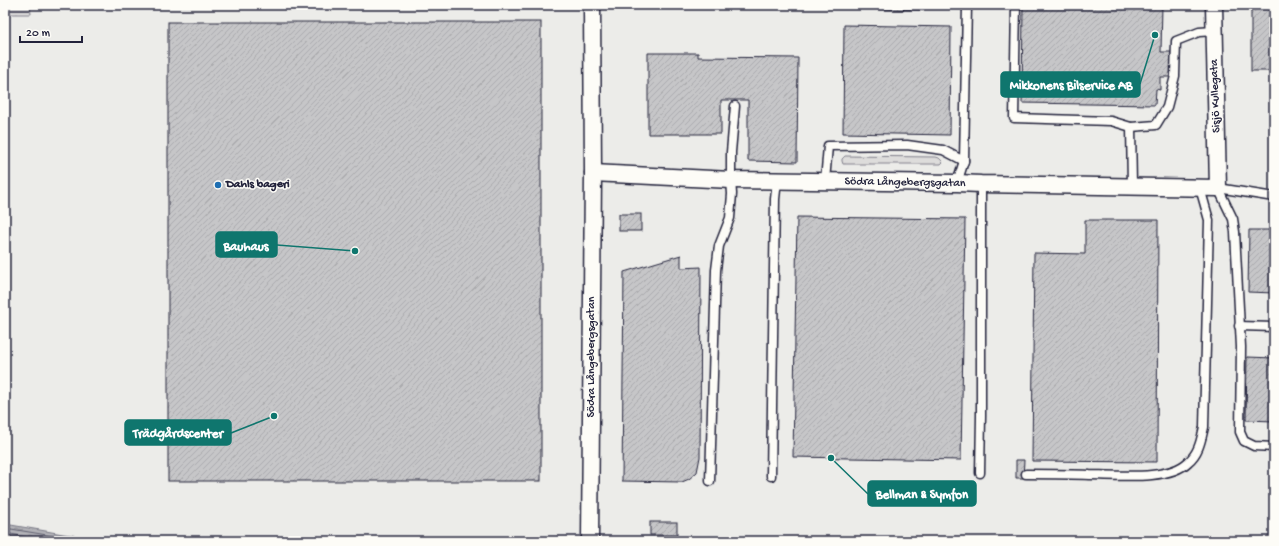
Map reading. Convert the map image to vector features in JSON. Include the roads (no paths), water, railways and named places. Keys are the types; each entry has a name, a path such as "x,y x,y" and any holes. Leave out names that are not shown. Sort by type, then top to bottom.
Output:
{"street":[{"name":"Södra Långebergsgatan","path":"590,541 593,173 592,5"},
{"name":"Sisjö Kullegata","path":"1214,5 1218,188"},
{"name":"Södra Långebergsgatan","path":"593,173 731,180 1218,188"}],"lane":[{"path":"957,183 964,161 967,5"},
{"path":"1016,5 1014,118 1111,121 1132,127 1156,125 1168,107 1175,76 1176,41 1199,32 1214,31"},
{"path":"710,481 716,270 719,246 730,218 732,194 731,152 735,106"},
{"path":"1132,127 1132,186"},
{"path":"825,181 828,146 907,145 943,150 964,161"},
{"path":"771,476 775,214 777,181"},
{"path":"980,473 981,184"},
{"path":"1026,474 1140,476 1177,470 1188,463 1195,455 1204,427 1209,220 1200,188"},
{"path":"1218,188 1274,197"},
{"path":"1218,188 1233,219 1235,232 1241,347 1240,432 1244,441 1254,446 1274,447"},
{"path":"1239,326 1274,327"}],"water":[{"path":"5,524 63,534 119,541 5,541"}],"place":[{"name":"Mikkonens Bilservice AB","path":"1155,35"},
{"name":"Dahls bageri","path":"218,185"},
{"name":"Bauhaus","path":"355,251"},
{"name":"Trädgårdscenter","path":"274,416"},
{"name":"Bellman & Symfon","path":"831,458"}]}
